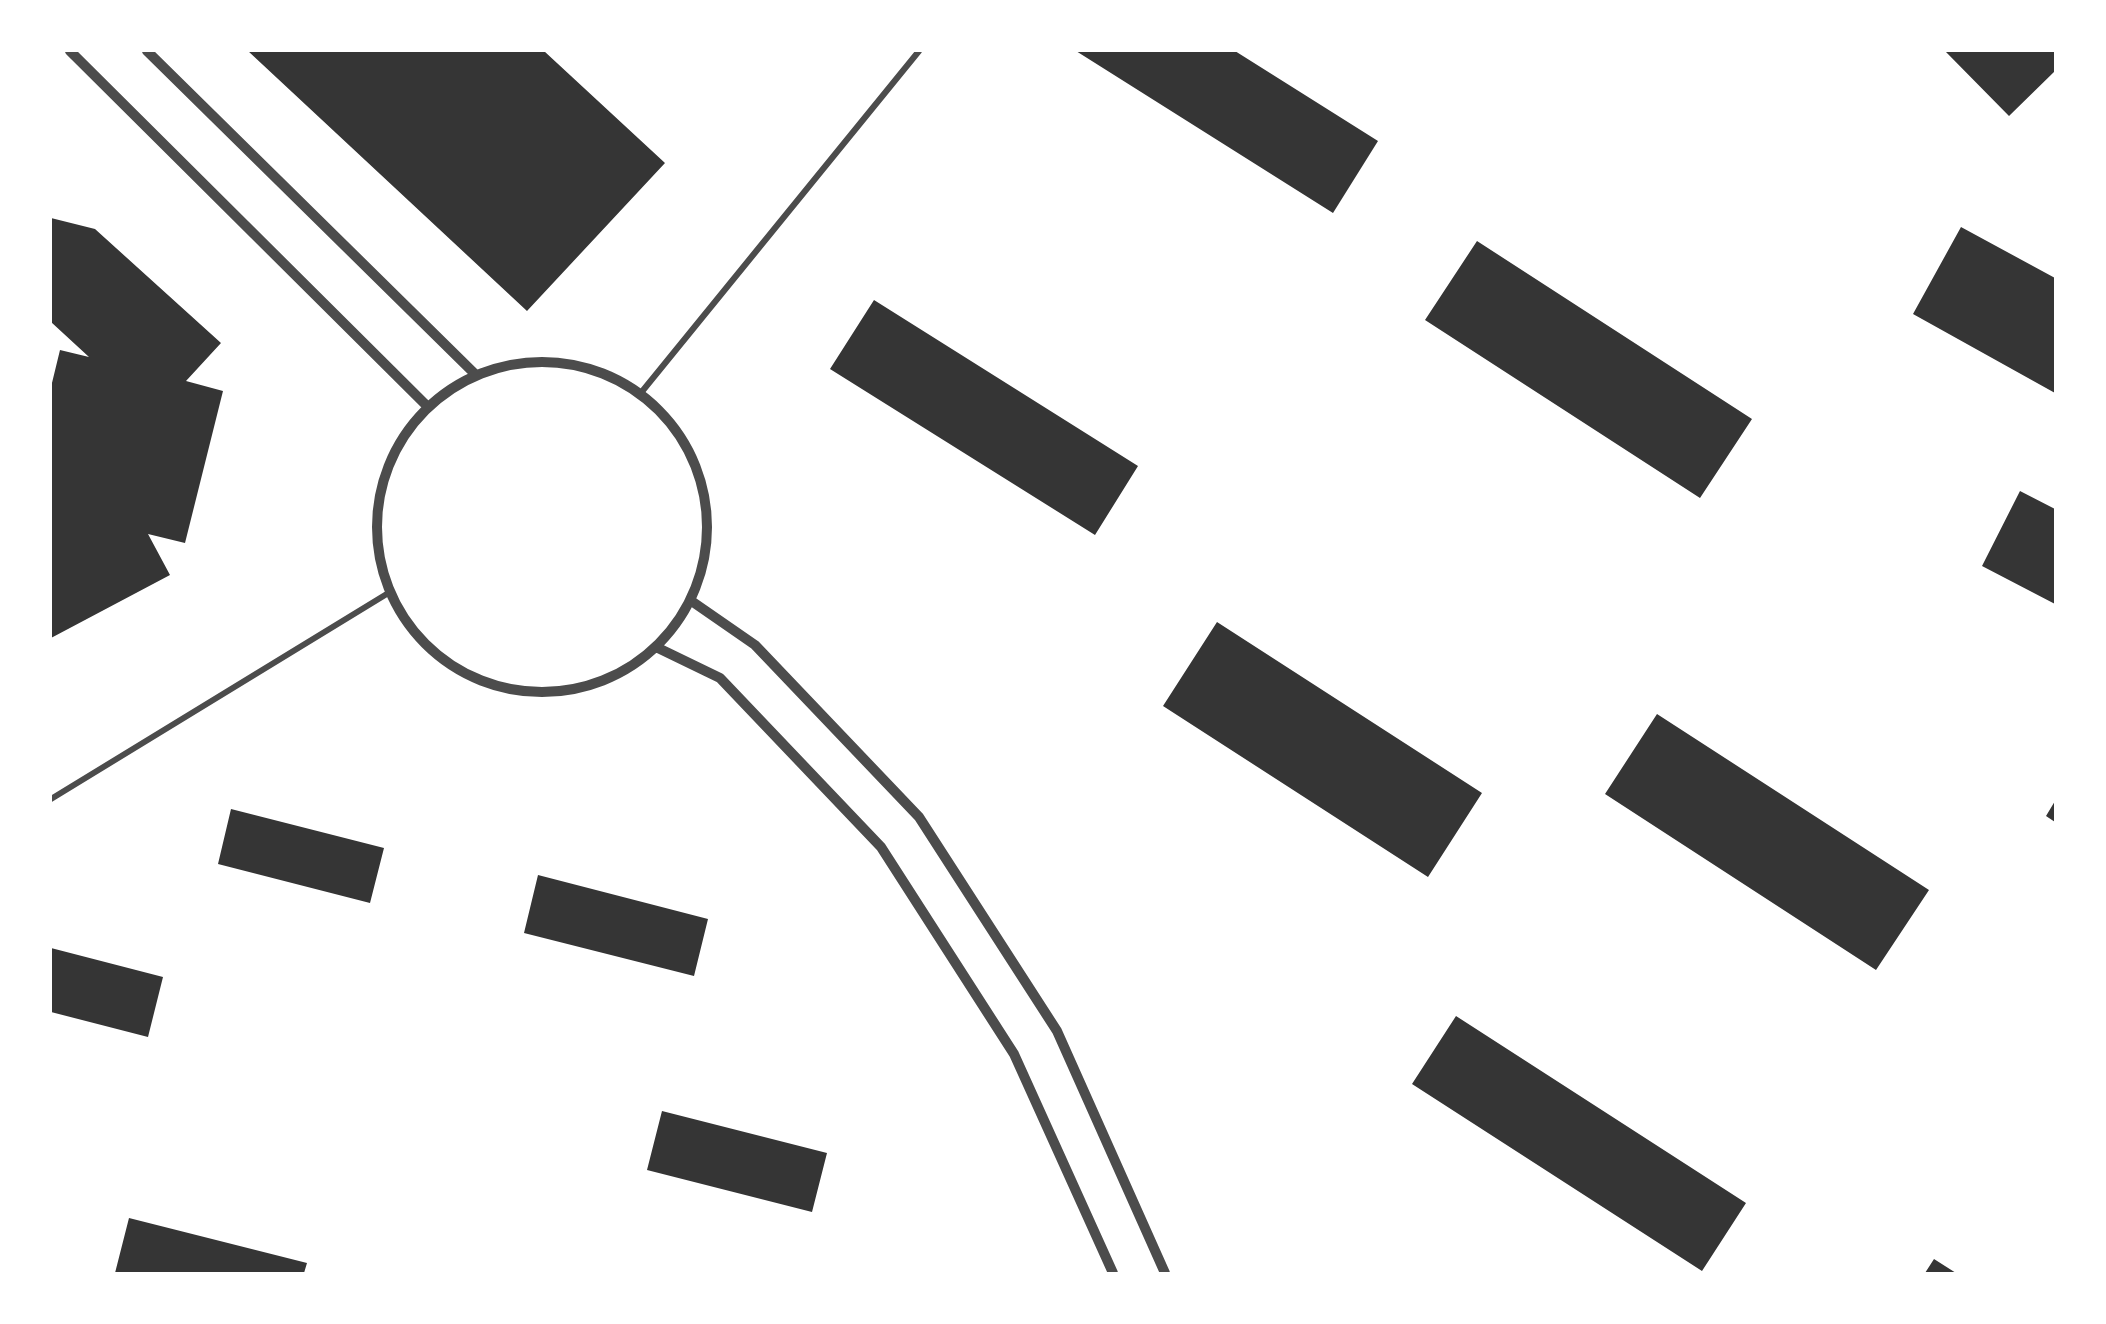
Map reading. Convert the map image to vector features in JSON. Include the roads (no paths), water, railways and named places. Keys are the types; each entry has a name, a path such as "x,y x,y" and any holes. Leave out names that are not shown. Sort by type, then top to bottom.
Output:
{"street":[{"path":"70,51 428,407"},
{"path":"147,51 476,375"},
{"path":"640,394 919,51"},
{"path":"532,362 560,363 589,369 616,379 640,394 662,413 680,435 694,461 703,488 707,516 707,545 701,574 690,600 675,625 656,646 634,664 608,678 581,687 552,692 523,691 495,685 468,674 443,659 422,640 404,617 390,592 381,565 377,536 377,507 394,453 409,428 428,407 450,388 476,375 503,366 532,362"},
{"path":"51,800 390,592"},
{"path":"690,600 755,645 919,817 1057,1031 1165,1273"},
{"path":"656,646 720,678 881,847 1014,1054 1113,1273"}]}
